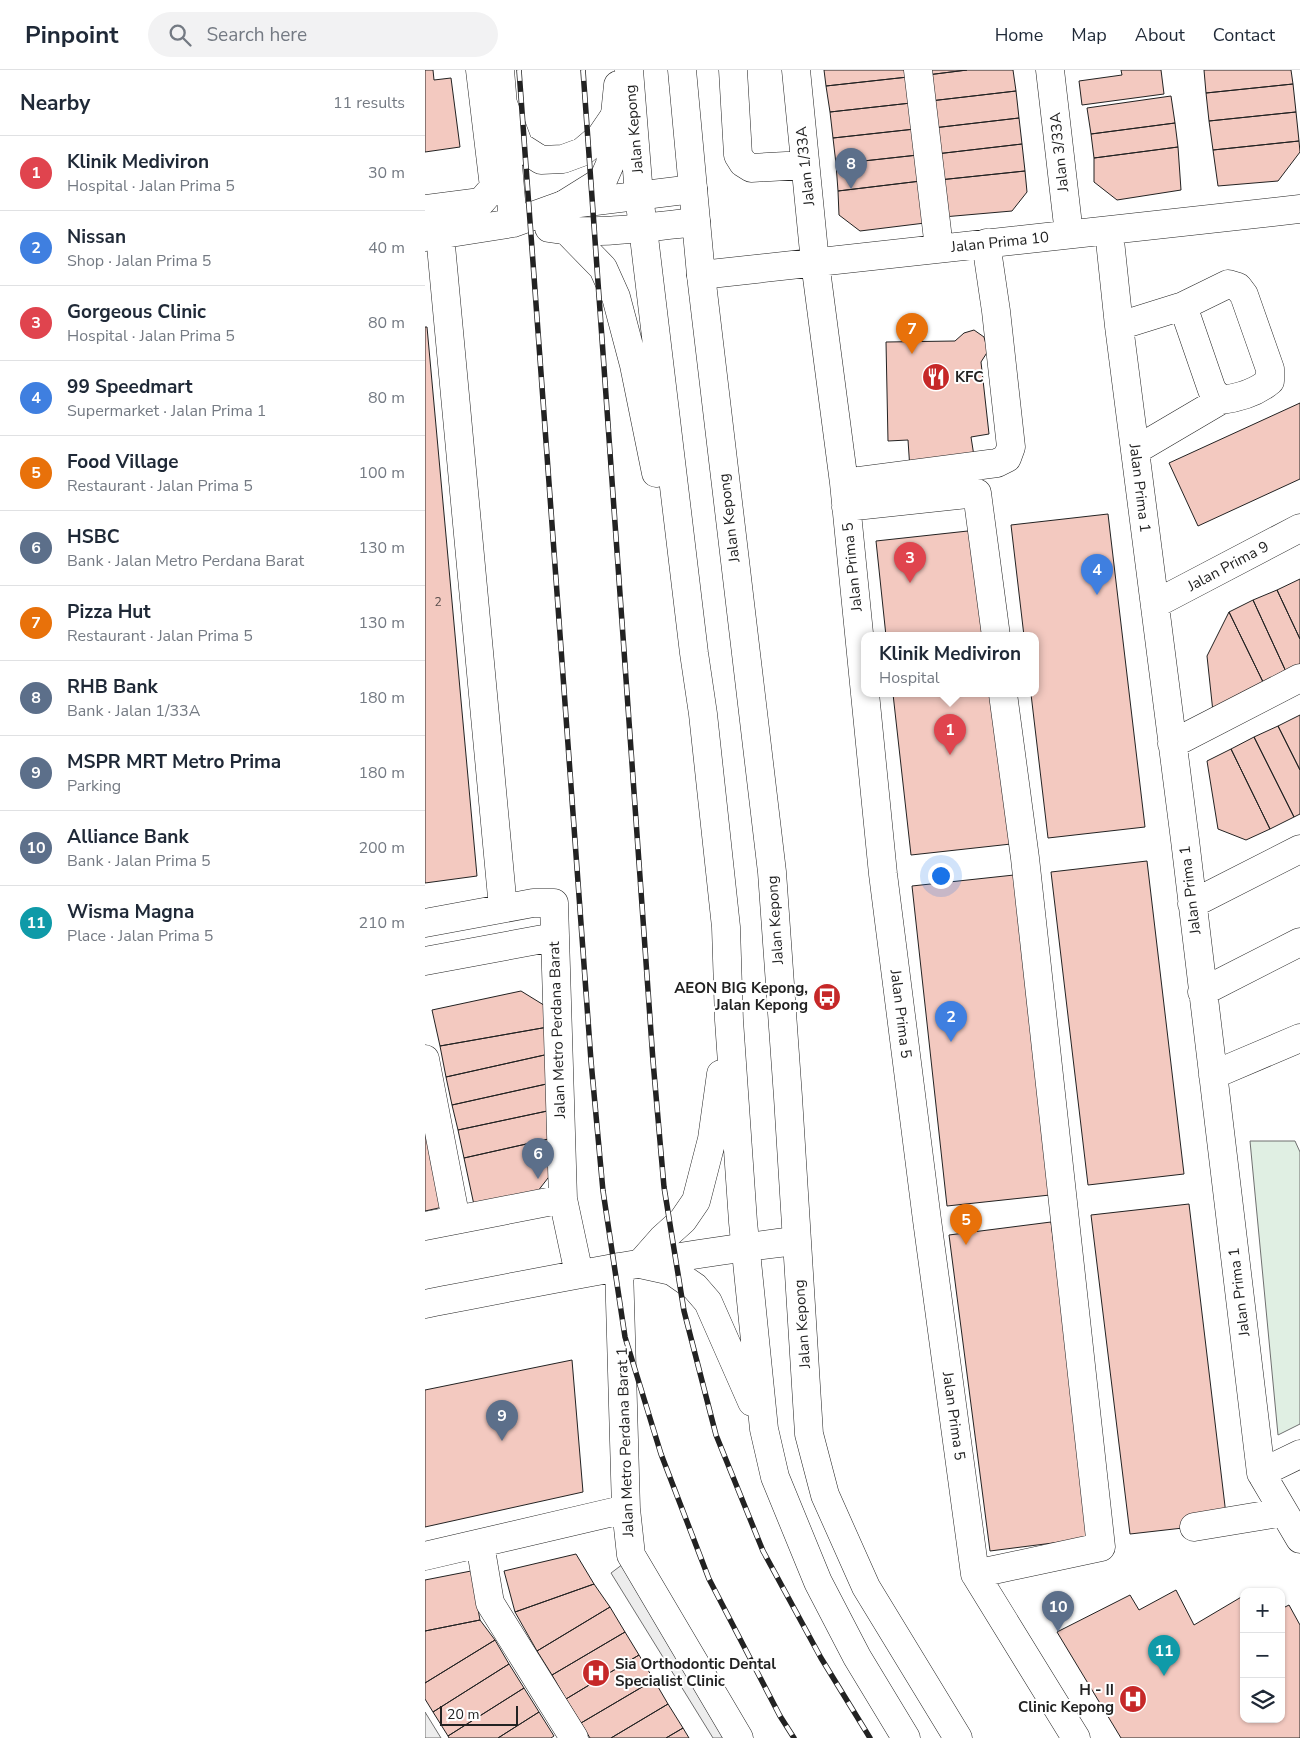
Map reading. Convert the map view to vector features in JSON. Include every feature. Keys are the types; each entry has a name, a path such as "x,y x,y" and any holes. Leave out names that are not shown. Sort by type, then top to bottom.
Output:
{"street":[{"path":"425,209 481,202 494,187 480,70"},
{"path":"500,70 505,106 513,223"},
{"path":"565,218 603,180 609,164 620,70"},
{"name":"Jalan Kepong","path":"629,70 639,195 703,714 725,918 729,1020 745,1247 764,1429 775,1477 818,1582 857,1657 906,1738"},
{"name":"Jalan Kepong","path":"682,70 701,275 771,872 789,1097 809,1434 825,1495 866,1587 958,1738"},
{"path":"733,70 737,155 743,164 751,168 805,165"},
{"name":"Jalan 1/33A","path":"796,70 815,262"},
{"path":"918,70 939,248"},
{"name":"Jalan 3/33A","path":"1050,70 1069,234"},
{"path":"505,106 519,146 541,160 563,159 582,152 601,136 615,114"},
{"path":"425,922 503,908 436,290 433,236 513,223 565,218 639,195 693,189"},
{"name":"Jalan Prima 10","path":"701,275 1300,209"},
{"path":"565,218 644,227 696,222"},
{"path":"565,218 603,268 616,298 634,365 694,653"},
{"name":"Jalan Prima 1","path":"1109,231 1119,326 1136,450 1261,1473 1300,1539"},
{"path":"845,495 997,463 1007,458 1011,447 996,310 986,243"},
{"name":"Jalan Prima 5","path":"815,262 845,495 861,655"},
{"path":"1119,326 1183,306 1227,284 1237,287 1244,295 1270,369 1270,382 1261,388 1232,399 1221,400 1136,450"},
{"path":"1183,306 1212,390 1221,400"},
{"path":"845,495 977,493 995,632"},
{"name":"Jalan Prima 9","path":"1155,604 1300,528"},
{"path":"1172,744 1300,678"},
{"name":"Jalan Prima 5","path":"865,697 883,874 975,1574 1076,1738"},
{"path":"975,1574 1101,1548 1026,868 1003,697"},
{"path":"1192,904 1300,850"},
{"name":"Jalan Metro Perdana Barat","path":"503,908 533,903 554,903 563,1199 579,1274"},
{"path":"425,962 554,937"},
{"path":"1202,992 1300,942"},
{"path":"630,1266 683,1220 696,1200 712,1139 729,1020"},
{"path":"1213,1075 1300,1038"},
{"path":"425,1059 428,1090 456,1220"},
{"path":"425,1226 563,1199"},
{"path":"425,1304 579,1274 745,1247 797,1241"},
{"path":"630,1266 672,1271 695,1287 709,1302 764,1429"},
{"name":"Jalan Metro Perdana Barat 1","path":"630,1266 626,1510 630,1550 637,1567 739,1738"},
{"path":"1261,1473 1300,1454"},
{"path":"425,1556 626,1510"},
{"path":"1194,1526 1284,1512"},
{"path":"480,1544 490,1603 574,1738"}],"green space":[{"path":"1250,1141 1295,1141 1300,1152 1300,1424 1278,1435"}],"shaded area":[{"path":"623,1564 731,1738 713,1738 611,1573"},
{"path":"425,1712 441,1738 425,1738"}],"building":[{"path":"425,70 433,70 434,80 451,78 460,147 425,152"},
{"path":"824,70 908,70 908,77 826,86"},
{"path":"926,70 967,70 927,75"},
{"path":"967,70 1013,70 1016,91 930,101 927,75"},
{"path":"1121,70 1161,70 1164,94 1082,105 1079,81 1122,75"},
{"path":"1204,70 1291,70 1293,84 1206,93"},
{"path":"908,77 911,103 830,112 826,86"},
{"path":"1293,84 1296,112 1209,121 1206,93"},
{"path":"1016,91 1019,118 933,128 930,101"},
{"path":"1171,96 1175,123 1091,134 1087,108"},
{"path":"911,103 915,129 833,138 830,112"},
{"path":"1296,112 1299,141 1213,150 1209,121"},
{"path":"1019,118 1022,144 936,154 933,128"},
{"path":"1175,123 1178,147 1094,158 1091,134"},
{"path":"915,129 918,155 836,164 833,138"},
{"path":"1299,141 1300,152 1278,181 1218,186 1213,150"},
{"path":"1022,144 1025,171 939,180 936,154"},
{"path":"1178,147 1181,190 1117,200 1094,182 1094,158"},
{"path":"918,155 921,181 838,191 836,164"},
{"path":"1025,171 1027,192 1012,211 943,217 939,180"},
{"path":"921,181 925,223 860,231 839,215 838,191"},
{"path":"425,327 427,327 477,876 425,883"},
{"path":"974,330 984,337 988,351 981,362 989,434 971,437 974,456 910,470 908,440 888,441 886,342 955,341 964,333"},
{"path":"1300,403 1300,479 1198,526 1169,463"},
{"path":"1108,514 1145,827 1048,838 1031,697 1039,697 1039,632 1024,632 1011,525"},
{"path":"977,530 988,632 886,632 876,541"},
{"path":"1300,579 1300,639 1277,590"},
{"path":"1277,590 1300,639 1300,670 1288,676 1253,600"},
{"path":"1253,600 1288,676 1265,686 1229,612"},
{"path":"1229,612 1265,686 1213,712 1207,656"},
{"path":"893,697 995,697 1011,844 911,855"},
{"path":"1300,715 1300,770 1278,726"},
{"path":"1278,726 1300,770 1300,814 1294,817 1254,737"},
{"path":"1254,737 1294,817 1270,829 1231,749"},
{"path":"1231,749 1270,829 1246,840 1218,829 1207,761"},
{"path":"1147,861 1184,1174 1088,1185 1051,872"},
{"path":"1014,875 1050,1195 947,1206 912,886"},
{"path":"521,991 547,1007 548,1027 440,1046 432,1010"},
{"path":"548,1027 549,1054 446,1077 440,1046"},
{"path":"549,1054 551,1083 452,1105 446,1077"},
{"path":"551,1083 552,1110 458,1130 452,1105"},
{"path":"552,1110 553,1138 464,1158 458,1130"},
{"path":"425,1123 443,1207 425,1211"},
{"path":"553,1138 555,1169 534,1196 474,1205 464,1158"},
{"path":"1189,1204 1227,1523 1130,1534 1091,1215"},
{"path":"1051,1222 1092,1538 990,1551 949,1235"},
{"path":"572,1360 583,1492 425,1527 425,1390"},
{"path":"576,1554 594,1584 515,1612 504,1571"},
{"path":"471,1571 480,1620 425,1631 425,1580"},
{"path":"594,1584 610,1607 537,1651 515,1612"},
{"path":"1176,1590 1194,1625 1240,1598 1240,1723 1285,1723 1285,1607 1289,1605 1300,1625 1300,1738 1121,1738 1057,1632 1130,1595 1139,1610"},
{"path":"610,1607 625,1632 552,1675 537,1651"},
{"path":"480,1620 495,1640 425,1683 425,1631"},
{"path":"625,1632 639,1655 566,1699 552,1675"},
{"path":"495,1640 509,1664 433,1712 425,1699 425,1683"},
{"path":"639,1655 654,1680 581,1723 566,1699"},
{"path":"509,1664 524,1688 448,1736 433,1712"},
{"path":"654,1680 668,1704 611,1738 590,1738 581,1723"},
{"path":"524,1688 539,1712 498,1738 449,1738 448,1736"},
{"path":"668,1704 683,1728 666,1738 611,1738"},
{"path":"539,1712 554,1736 551,1738 498,1738"},
{"path":"683,1728 689,1738 666,1738"}],"railway":[{"path":"519,70 591,1061 603,1191 625,1337 661,1454 709,1579 780,1716 794,1738"},
{"path":"583,70 653,1061 664,1187 684,1311 716,1435 763,1551 821,1658 870,1738"}],"place":[{"name":"RHB Bank","path":"851,189"},
{"name":"Pizza Hut","path":"912,354"},
{"name":"KFC","path":"936,377"},
{"name":"Gorgeous Clinic","path":"910,583"},
{"name":"99 Speedmart","path":"1097,595"},
{"name":"Klinik Mediviron","path":"950,755"},
{"name":"AEON BIG Kepong, Jalan Kepong","path":"827,997"},
{"name":"Nissan","path":"951,1042"},
{"name":"HSBC","path":"538,1179"},
{"name":"Food Village","path":"966,1245"},
{"name":"MSPR MRT Metro Prima","path":"502,1441"},
{"name":"Alliance Bank","path":"1058,1632"},
{"name":"Sia Orthodontic Dental Specialist Clinic","path":"596,1673"},
{"name":"Wisma Magna","path":"1164,1676"},
{"name":"H - II Clinic Kepong","path":"1133,1699"}]}
